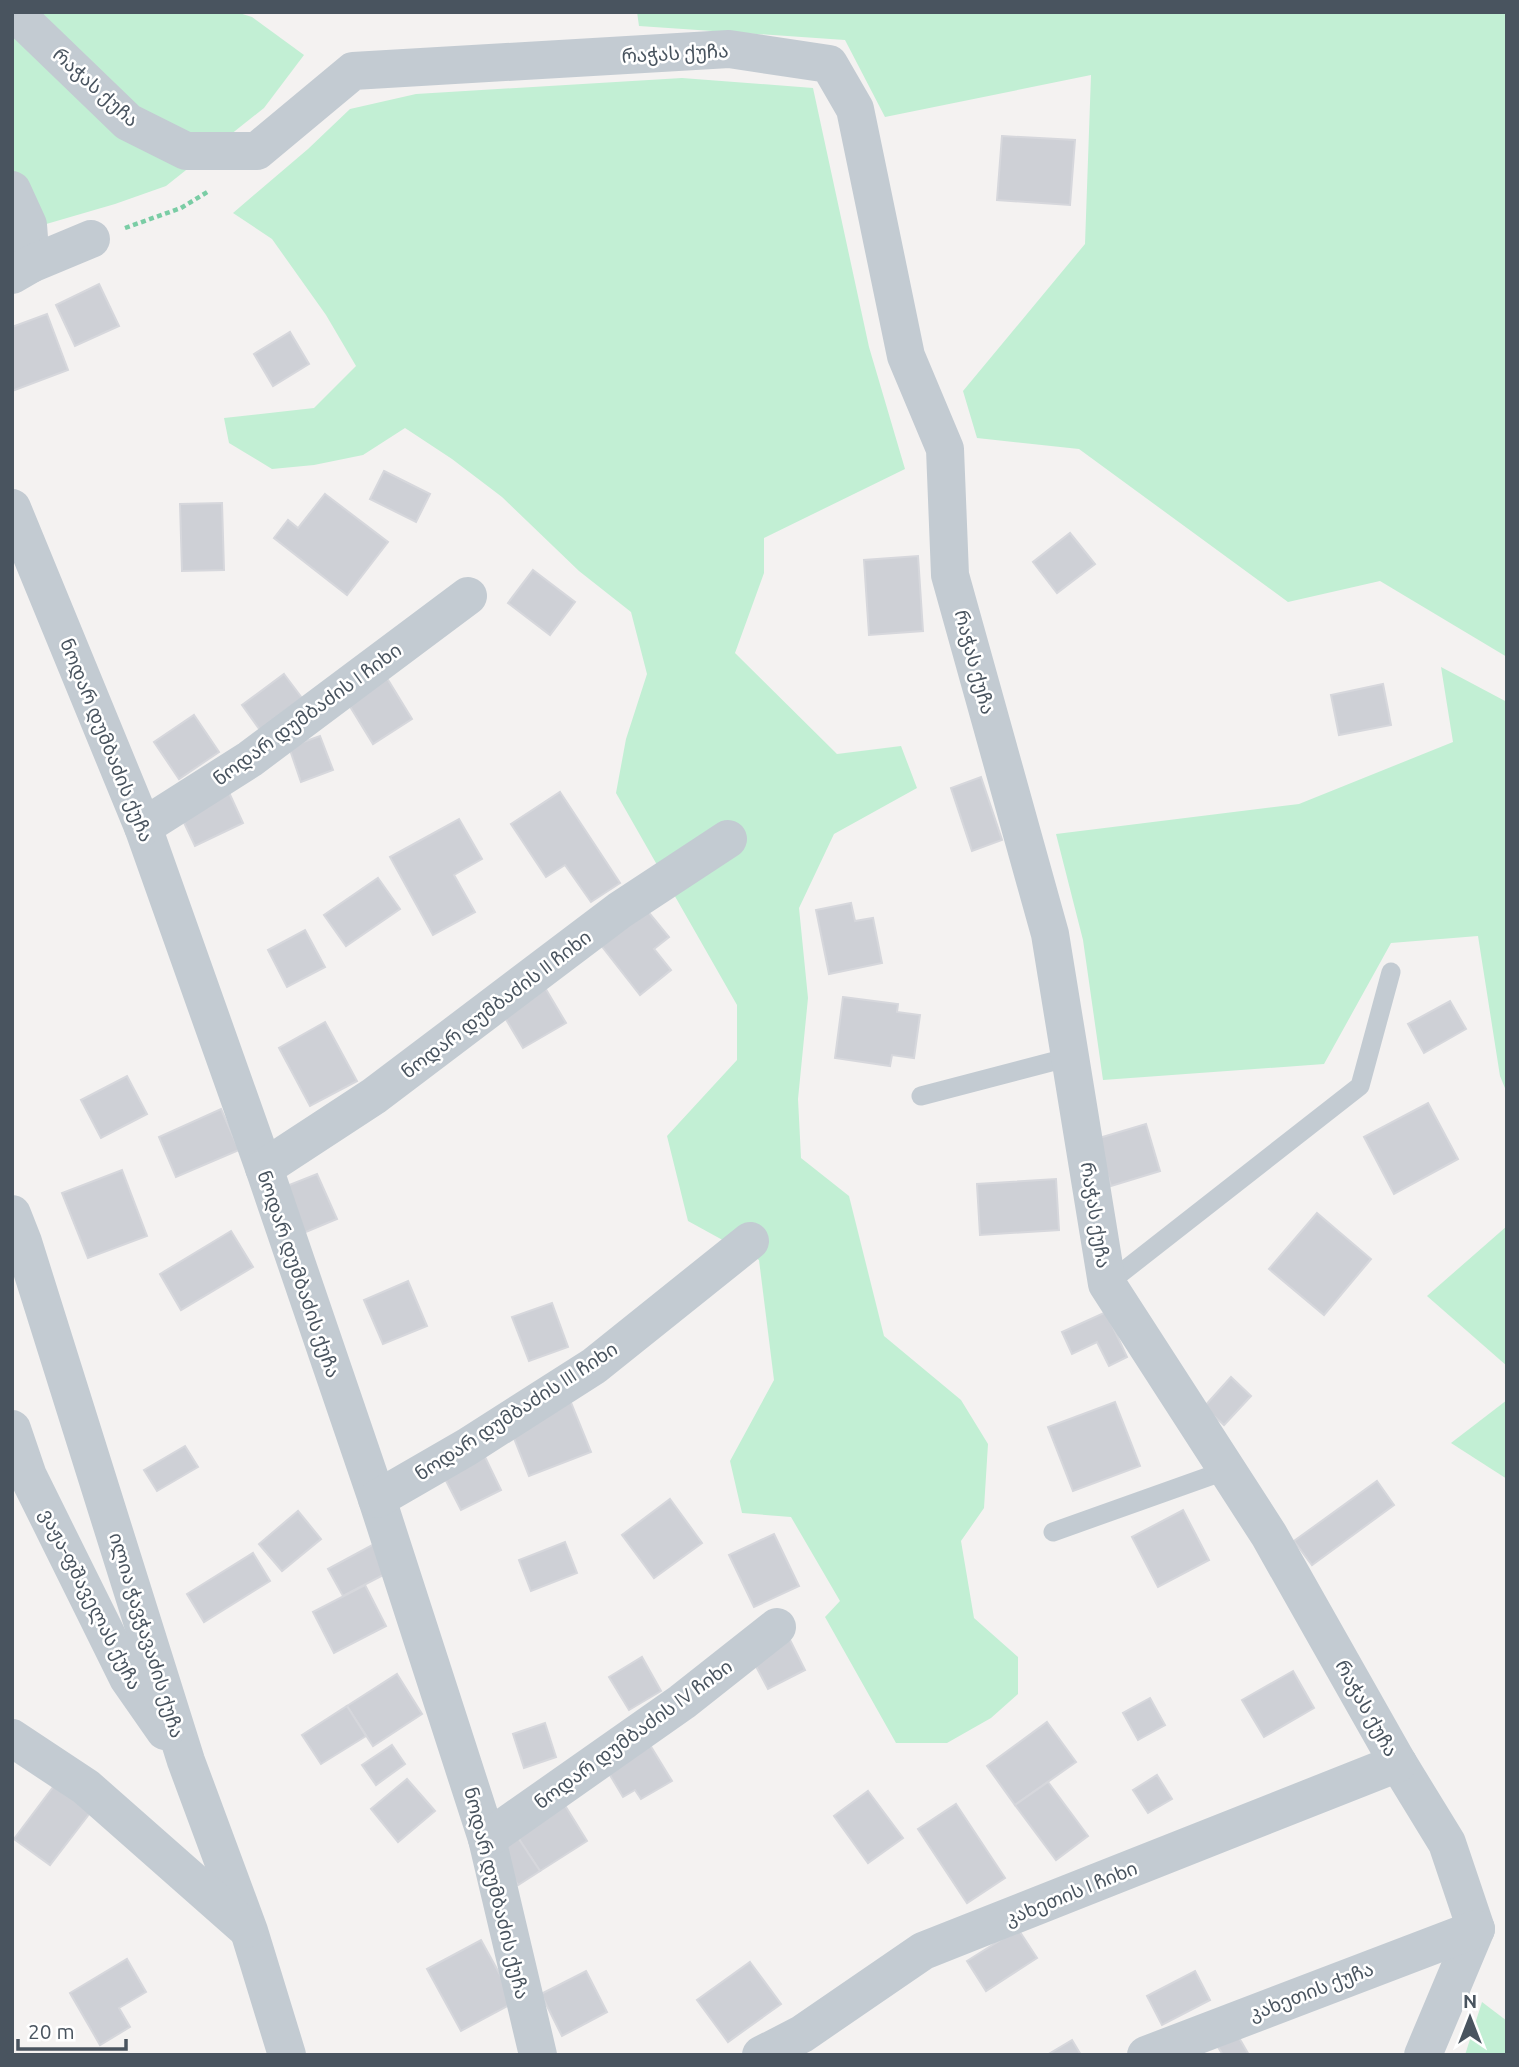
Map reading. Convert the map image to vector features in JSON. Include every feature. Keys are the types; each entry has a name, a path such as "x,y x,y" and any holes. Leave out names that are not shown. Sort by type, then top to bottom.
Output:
{"street":[{"name":"რაჭას ქუჩა","path":"14,12 128,122 186,151 257,151 354,71 730,49 829,64 855,109 906,356 945,449 950,575 1050,934 1107,1284 1269,1535 1398,1763 1447,1843 1476,1929"},
{"path":"12,190 28,225 21,270"},
{"path":"21,270 91,239"},
{"name":"ნოდარ დუმბაძის ქუჩა","path":"12,508 143,827 264,1168 377,1499 487,1839 538,2055"},
{"name":"ნოდარ დუმბაძის I ჩიხი","path":"143,827 250,759 468,596"},
{"name":"ნოდარ დუმბაძის II ჩიხი","path":"264,1168 374,1096 620,910 728,839"},
{"name":"ილია ჭავჭავაძის ქუჩა","path":"12,1214 186,1761 249,1931 287,2055"},
{"name":"ნოდარ დუმბაძის III ჩიხი","path":"377,1499 467,1447 594,1366 750,1241"},
{"name":"ვაჟა-ფშაველას ქუჩა","path":"12,1429 28,1476 128,1678 186,1761"},
{"name":"ნოდარ დუმბაძის IV ჩიხი","path":"487,1839 682,1702 777,1628"},
{"path":"12,1738 86,1787 249,1931"},
{"name":"კახეთის I ჩიხი","path":"761,2055 802,2034 923,1951 1398,1763"},
{"path":"1423,2055 1476,1929"},
{"name":"კახეთის ქუჩა","path":"1146,2055 1476,1929"}],"lane":[{"path":"1107,1284 1360,1086 1391,972"},
{"path":"921,1096 1070,1057"},
{"path":"1053,1532 1227,1470"}],"path":[{"path":"91,239 181,208 213,188"}],"green space":[{"path":"12,12 236,12 252,17 304,55 264,108 166,186 12,234"},
{"path":"637,12 1507,12 1507,657 1380,581 1288,602 1079,449 977,438 963,391 1085,244 1091,75 885,117 845,40 639,26"},
{"path":"682,78 813,88 869,347 905,469 764,538 764,573 735,653 837,754 901,746 917,788 834,834 799,908 808,998 798,1099 801,1158 849,1196 884,1336 961,1400 988,1444 984,1508 961,1541 974,1618 1018,1657 1018,1694 991,1718 947,1743 896,1743 825,1617 840,1601 791,1517 742,1513 730,1461 774,1380 759,1260 688,1221 667,1136 737,1060 737,1005 616,793 626,739 647,674 631,612 579,571 502,497 405,428 363,455 314,465 272,469 229,443 224,418 314,408 356,366 326,315 272,239 233,213 350,109 416,94"},
{"path":"1441,667 1507,702 1507,1093 1500,1076 1478,936 1391,943 1324,1064 1103,1080 1083,940 1056,834 1299,804 1453,742"},
{"path":"1507,1226 1507,1366 1427,1296"},
{"path":"1507,1400 1507,1479 1451,1443"},
{"path":"1482,2002 1507,2021 1507,2055 1465,2055"}],"building":[{"path":"1002,136 1075,140 1070,205 997,200"},
{"path":"99,284 119,326 75,346 56,305"},
{"path":"47,314 68,370 12,391 12,327"},
{"path":"290,332 309,364 273,386 254,354"},
{"path":"384,471 430,494 416,522 370,499"},
{"path":"325,494 388,542 347,595 274,538 288,520 298,528"},
{"path":"222,503 224,570 182,571 180,504"},
{"path":"1070,533 1095,564 1057,593 1033,562"},
{"path":"918,556 923,631 869,635 864,560"},
{"path":"533,570 575,602 550,635 508,603"},
{"path":"382,670 412,719 373,744 343,695"},
{"path":"284,674 302,698 260,730 242,705"},
{"path":"1383,684 1391,725 1339,735 1331,695"},
{"path":"194,715 219,752 179,779 154,742"},
{"path":"320,736 333,770 301,782 289,747"},
{"path":"981,777 1002,840 972,851 951,788"},
{"path":"226,786 243,823 195,846 178,810"},
{"path":"560,792 620,883 591,902 565,865 546,877 511,824"},
{"path":"459,819 482,859 454,875 475,912 433,935 390,857"},
{"path":"378,878 400,909 346,946 324,915"},
{"path":"851,903 855,921 873,918 882,963 829,974 816,910"},
{"path":"645,908 669,937 654,949 671,970 640,995 600,944"},
{"path":"305,930 325,967 287,987 268,950"},
{"path":"544,986 566,1023 523,1048 501,1011"},
{"path":"843,997 898,1004 897,1012 920,1015 914,1058 892,1055 890,1066 835,1058"},
{"path":"1450,1001 1466,1029 1424,1053 1408,1024"},
{"path":"325,1022 357,1081 310,1106 279,1048"},
{"path":"127,1076 147,1114 101,1138 81,1100"},
{"path":"1428,1103 1458,1159 1394,1194 1364,1137"},
{"path":"221,1109 239,1150 176,1177 159,1137"},
{"path":"1146,1124 1160,1171 1111,1186 1096,1139"},
{"path":"122,1170 147,1236 88,1258 62,1193"},
{"path":"317,1174 337,1219 294,1237 274,1191"},
{"path":"1056,1179 1059,1230 980,1235 977,1184"},
{"path":"1317,1213 1371,1259 1324,1315 1269,1269"},
{"path":"231,1231 253,1267 181,1310 160,1274"},
{"path":"408,1281 427,1326 383,1344 364,1300"},
{"path":"552,1303 568,1347 529,1361 512,1317"},
{"path":"1106,1312 1127,1357 1109,1366 1097,1342 1072,1354 1062,1332"},
{"path":"1231,1377 1251,1396 1224,1425 1204,1407"},
{"path":"570,1400 591,1452 529,1476 508,1423"},
{"path":"1115,1402 1140,1466 1073,1491 1048,1427"},
{"path":"185,1446 198,1467 157,1491 144,1470"},
{"path":"484,1455 501,1490 461,1510 443,1475"},
{"path":"1377,1481 1394,1505 1312,1565 1294,1541"},
{"path":"670,1499 702,1543 654,1578 622,1535"},
{"path":"1183,1510 1209,1560 1158,1587 1132,1537"},
{"path":"298,1511 321,1539 282,1571 259,1544"},
{"path":"774,1534 799,1586 754,1607 729,1555"},
{"path":"565,1542 577,1573 531,1591 519,1560"},
{"path":"374,1544 389,1572 343,1596 328,1569"},
{"path":"253,1553 270,1581 204,1622 187,1594"},
{"path":"365,1585 386,1626 334,1653 313,1612"},
{"path":"789,1638 805,1670 768,1689 751,1657"},
{"path":"642,1657 661,1691 629,1710 609,1677"},
{"path":"1293,1671 1314,1708 1264,1737 1242,1700"},
{"path":"397,1674 422,1714 373,1746 347,1706"},
{"path":"1150,1698 1165,1725 1138,1740 1123,1713"},
{"path":"347,1706 366,1736 321,1764 302,1735"},
{"path":"1047,1722 1076,1762 1015,1805 987,1766"},
{"path":"545,1723 556,1757 524,1768 513,1734"},
{"path":"392,1745 405,1764 376,1785 362,1765"},
{"path":"650,1745 672,1781 641,1799 635,1790 623,1797 607,1770"},
{"path":"1157,1775 1172,1799 1148,1813 1133,1790"},
{"path":"407,1779 435,1811 398,1842 371,1809"},
{"path":"57,1782 93,1809 50,1865 14,1839"},
{"path":"1048,1782 1088,1836 1056,1860 1015,1805"},
{"path":"868,1791 903,1838 868,1863 834,1816"},
{"path":"561,1799 587,1841 540,1871 513,1830"},
{"path":"956,1804 1005,1878 967,1903 918,1829"},
{"path":"513,1830 540,1871 518,1885 492,1844"},
{"path":"1018,1929 1037,1958 986,1991 967,1961"},
{"path":"481,1940 515,2002 461,2031 427,1969"},
{"path":"127,1959 146,1992 119,2008 130,2027 100,2045 70,1993"},
{"path":"750,1962 781,2004 728,2042 697,2000"},
{"path":"586,1971 607,2012 562,2036 541,1994"},
{"path":"1195,1971 1210,2000 1162,2025 1147,1996"},
{"path":"1238,2036 1249,2055 1223,2055 1218,2047"},
{"path":"1072,2040 1081,2055 1047,2055"}]}
